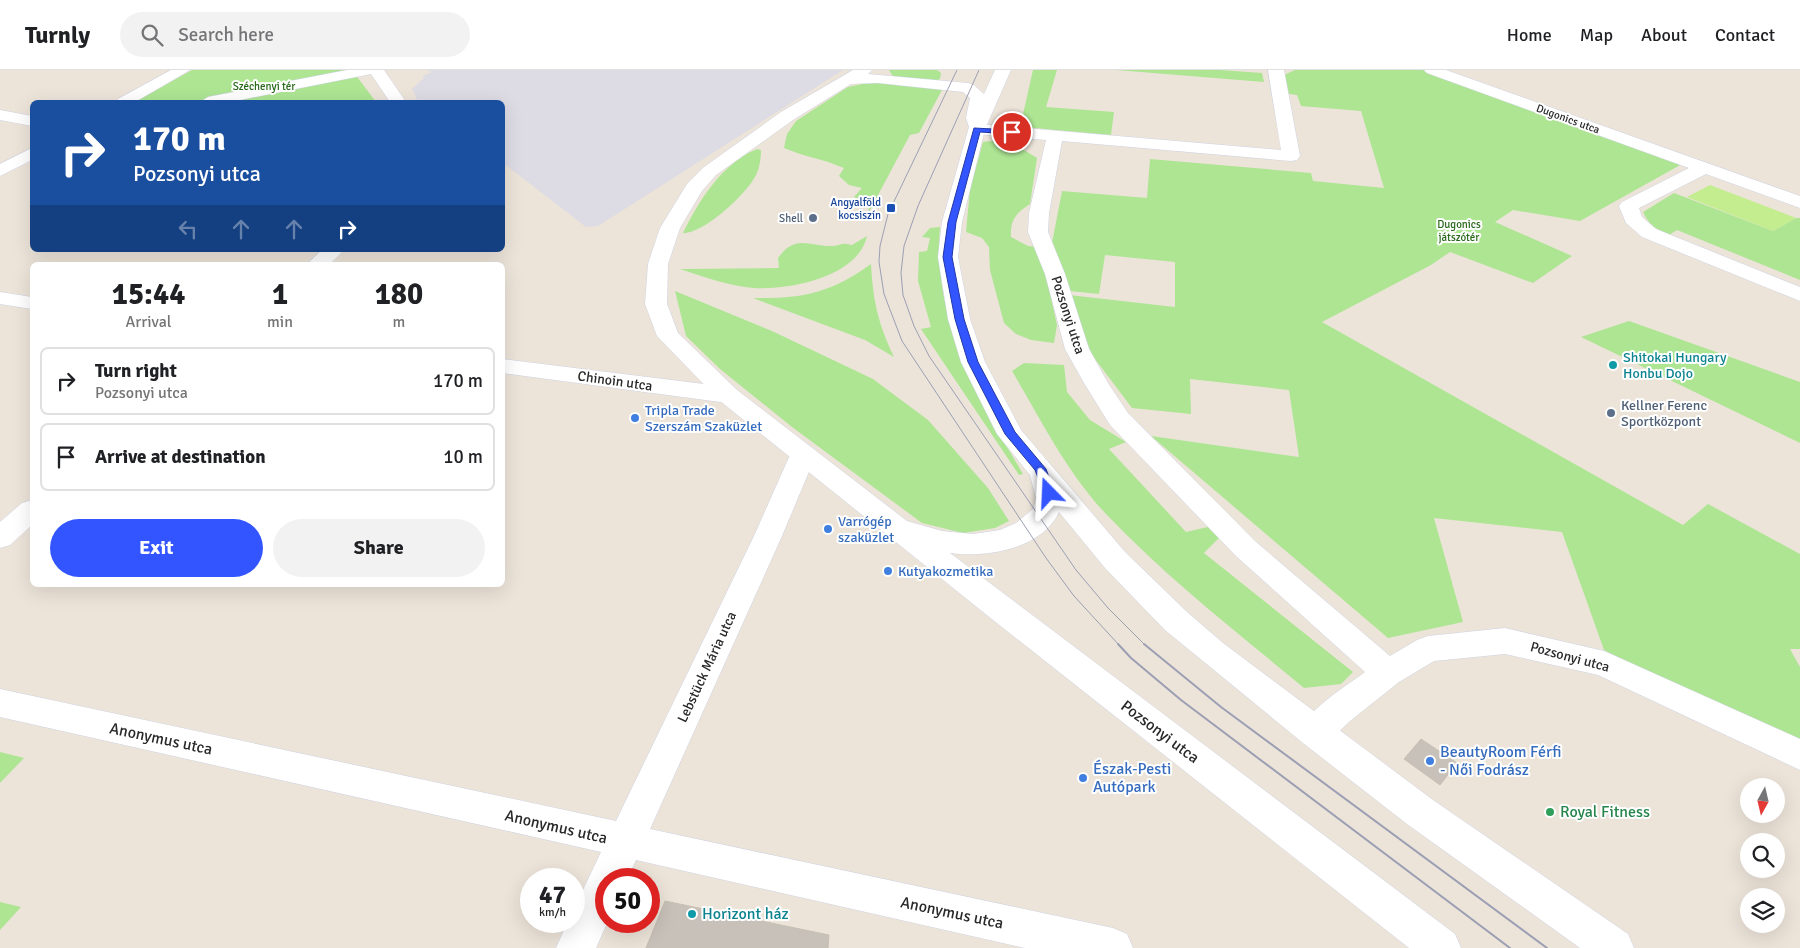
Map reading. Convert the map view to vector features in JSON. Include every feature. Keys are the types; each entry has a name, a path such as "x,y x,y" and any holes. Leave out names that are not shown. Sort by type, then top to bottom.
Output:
{"street":[{"path":"128,100 182,70"},
{"path":"218,100 370,70"},
{"path":"376,70 397,100"},
{"name":"Pozsonyi utca","path":"864,70 787,116 710,170 684,202 670,228 658,264 656,304 668,336 728,395 803,455 1441,948"},
{"name":"Pozsonyi utca","path":"1003,70 977,129 949,235 948,257 959,319 973,362 1010,434 1090,532 1163,608 1212,652 1420,812 1614,948"},
{"path":"846,80 878,78 968,88 978,97 979,102 973,116 977,129 1291,156 1276,70"},
{"name":"Dugonics utca","path":"1432,70 1800,202"},
{"path":"0,115 30,121"},
{"name":"Pozsonyi utca","path":"1055,136 1039,214 1038,232 1055,274 1077,349 1096,383 1119,419 1246,549 1388,673"},
{"path":"0,170 30,154"},
{"path":"1704,168 1629,206 1633,219 1649,233 1800,295"},
{"path":"320,262 332,252"},
{"path":"0,298 30,303"},
{"name":"Chinoin utca","path":"505,366 728,395"},
{"name":"Lebstück Mária utca","path":"613,868 768,536 803,455"},
{"name":"Pozsonyi utca","path":"880,515 912,532 941,542 970,544 1004,540 1032,526 1045,515 1049,502 1049,493 1040,469"},
{"path":"0,538 30,512"},
{"name":"Pozsonyi utca","path":"1315,733 1338,712 1388,673 1428,649 1505,641 1604,664 1800,755"},
{"name":"Anonymus utca","path":"0,703 1113,948"},
{"name":"Lebstück Mária utca","path":"576,948 595,906"}],"shaded area":[{"path":"427,70 843,70 598,226 586,227 505,165 505,100 417,100 413,90 411,90 425,77 422,76 432,72"}],"green space":[{"name":"Széchenyi tér","path":"192,70 352,70 374,100 139,100"},
{"path":"889,70 937,70 941,73 940,79 933,82 894,78"},
{"path":"1033,70 1057,70 1046,107 1114,112 1111,135 1023,127 1021,123"},
{"path":"1116,70 1220,70 1262,73 1264,82"},
{"name":"Dugonics játszótér","path":"1295,70 1428,70 1682,164 1580,221 1513,210 1495,222 1572,256 1533,283 1450,252 1431,265 1322,322 1683,525 1708,504 1800,554 1800,649 1790,649 1800,667 1800,746 1752,726 1604,650 1562,532 1434,518 1463,622 1388,638 1151,436 1299,457 1289,390 1190,379 1191,414 1132,408 1092,355 1069,295 1175,307 1175,262 1105,255 1099,294 1049,289 1057,325 1054,343 1031,340 1016,334 1004,323 990,270 989,247 982,238 966,232 970,189 983,142 998,141 1012,144 1037,158 1030,204 1015,218 1011,231 1011,237 1028,246 1051,248 1062,191 1147,198 1150,159 1311,173 1313,181 1384,188 1361,111 1301,106 1297,95 1289,94 1284,75"},
{"path":"872,82 943,88 919,133 910,135 869,212 868,204 854,197 862,188 849,185 839,176 844,168 784,148 787,134 796,121 848,87"},
{"path":"757,149 761,150 759,167 745,191 714,219 702,227 683,233 696,208 712,185 732,164"},
{"path":"1710,185 1796,218 1773,231 1687,197"},
{"path":"1674,193 1773,231 1796,218 1800,218 1800,280 1677,230 1669,235 1657,229 1650,223 1643,212"},
{"path":"940,227 939,261 943,294 951,325 975,386 1023,474 1019,475 921,329 931,327 918,281 919,252 927,251 930,238 922,237 930,228"},
{"path":"867,236 861,250 851,262 837,271 821,278 786,286 769,288 745,287 717,281 680,269 779,268 778,258 785,250 797,243 824,246 852,245"},
{"path":"871,264 877,312 894,357 865,340 753,298 786,297 829,288 843,282"},
{"path":"675,291 772,331 873,379 928,420 988,488 1009,521 995,528 963,533 922,523 792,427 720,369 686,336"},
{"path":"1629,321 1800,382 1800,443 1581,337"},
{"path":"1024,363 1064,365 1067,392 1090,420 1126,442 1109,449 1186,532 1212,526 1223,534 1204,553 1353,672 1341,684 1304,688 1155,562 1108,516 1080,483 1068,465 1012,371"},
{"path":"0,752 24,758 0,783"},
{"path":"0,902 21,907 0,930"}],"building":[{"name":"BeautyRoom Férfi - Női Fodrász","path":"1421,739 1457,763 1440,785 1404,759"},
{"name":"Horizont ház","path":"665,901 829,935 828,948 646,948 652,933 660,933 660,913"}],"tram line":[{"path":"957,70 888,214 880,246 879,262 884,294 902,341 1046,558 1074,596 1119,645"},
{"path":"979,70 918,206 904,246 901,273 903,295 914,326 929,356 1076,570 1108,608 1144,644"},
{"path":"1118,644 1131,658 1181,700 1510,948"},
{"path":"1144,644 1221,707 1547,948"}],"place":[{"name":"Angyalföld kocsiszín","path":"891,208"},
{"name":"Shell","path":"813,218"},
{"name":"Shitokai Hungary Honbu Dojo","path":"1613,365"},
{"name":"Kellner Ferenc Sportközpont","path":"1611,413"},
{"name":"Tripla Trade Szerszám Szaküzlet","path":"635,418"},
{"name":"Varrógép szaküzlet","path":"828,529"},
{"name":"Kutyakozmetika","path":"888,571"},
{"name":"BeautyRoom Férfi - Női Fodrász","path":"1430,761"},
{"name":"Észak-Pesti Autópark","path":"1083,778"},
{"name":"Royal Fitness","path":"1550,812"},
{"name":"Horizont ház","path":"692,914"}],"route":[{"path":"1012,132 977,129 949,235 948,257 959,319 973,362 1010,434 1040,469 1049,493"}]}
